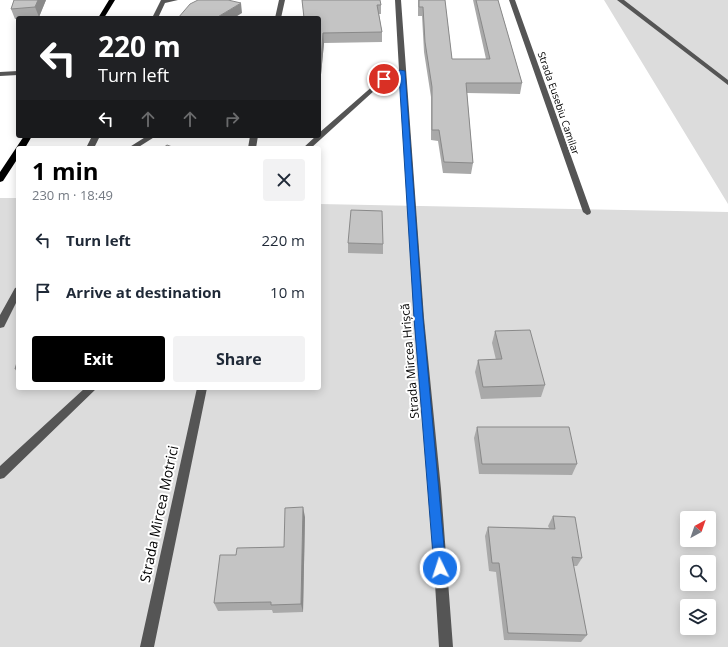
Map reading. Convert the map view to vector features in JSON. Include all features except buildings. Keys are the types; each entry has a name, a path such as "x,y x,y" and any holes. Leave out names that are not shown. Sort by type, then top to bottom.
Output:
{"highway":[{"path":"102,16 112,0"},
{"path":"0,179 16,154"}],"street":[{"path":"156,16 164,1 175,0"},
{"path":"278,16 282,0"},
{"name":"Strada Mircea Hrișcă","path":"398,0 419,318 435,489 446,647"},
{"name":"Strada Eusebiu Camilar","path":"512,0 587,212"},
{"path":"620,0 728,83"},
{"path":"321,135 384,79 402,71"},
{"path":"0,74 16,73"},
{"path":"135,146 149,138"},
{"path":"309,146 318,138"},
{"path":"0,324 16,294"},
{"path":"0,474 90,390"},
{"name":"Strada Mircea Motrici","path":"147,647 202,390"}],"shaded area":[{"path":"604,0 728,0 728,204"},
{"path":"0,198 16,198 16,390 321,390 321,204 728,212 728,647 0,647"}],"route":[{"path":"384,79 402,71 419,318 435,489 440,568"}]}
